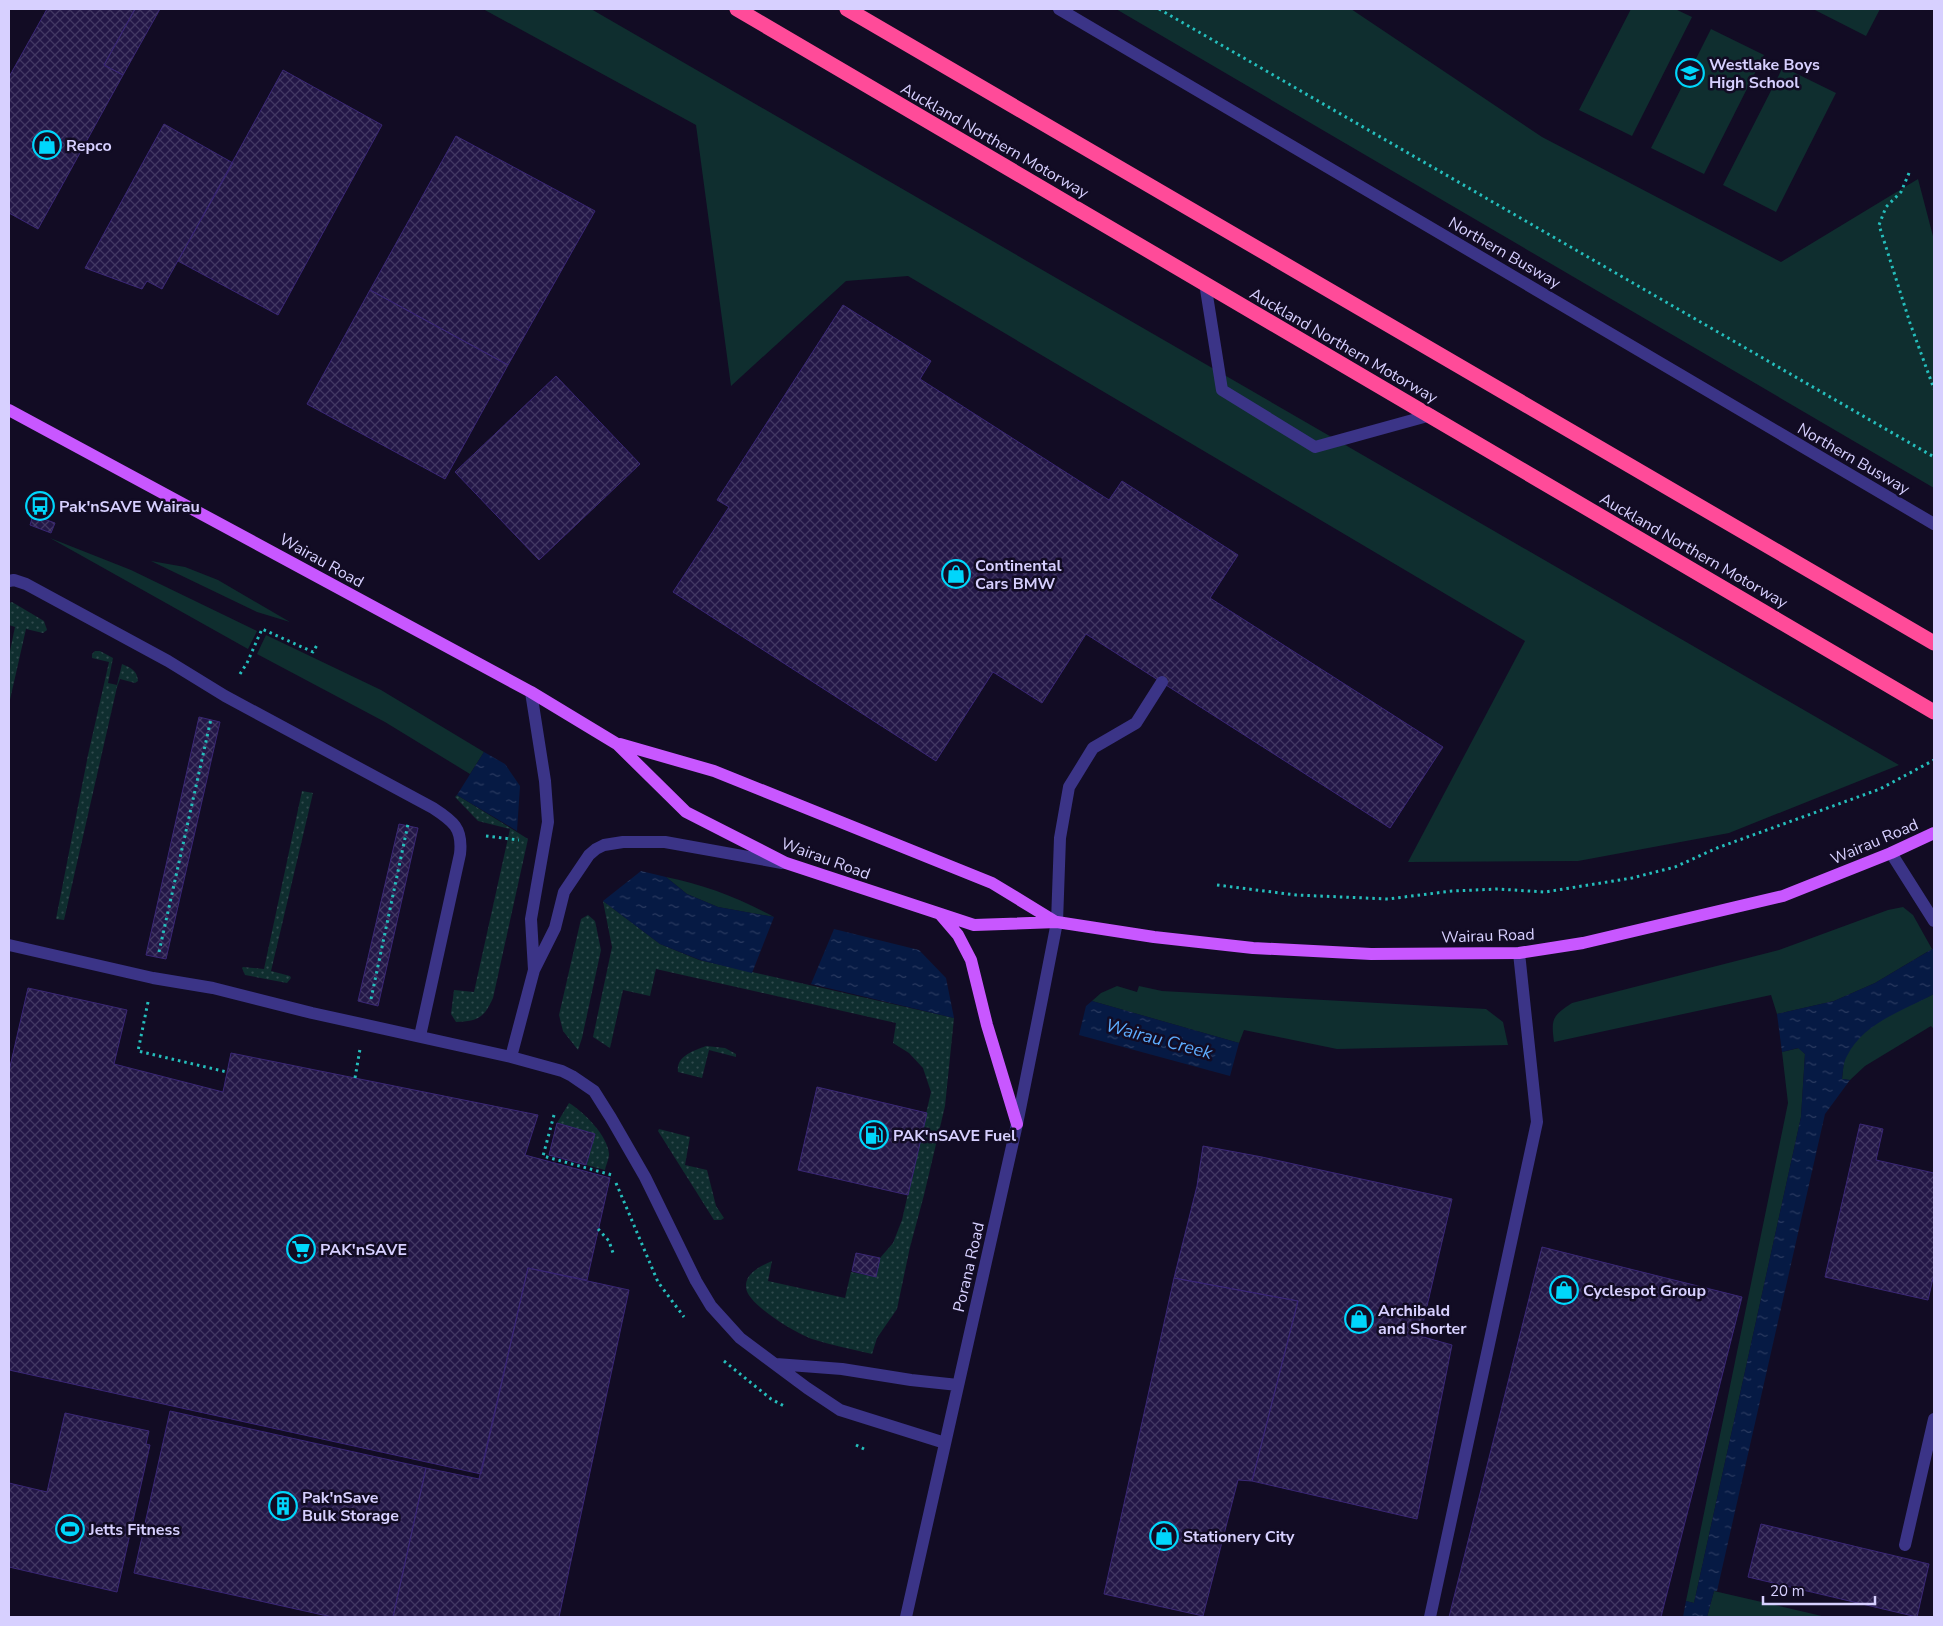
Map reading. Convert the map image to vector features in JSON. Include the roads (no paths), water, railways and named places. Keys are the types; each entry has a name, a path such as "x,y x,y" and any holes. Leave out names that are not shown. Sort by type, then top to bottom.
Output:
{"highway":[{"name":"Auckland Northern Motorway","path":"736,9 1930,709"},
{"path":"847,9 1934,643"}],"main road":[{"name":"Wairau Road","path":"9,410 531,692 617,744 686,812 786,863 974,925 1057,922 1154,937 1253,948 1371,954 1519,953 1583,943 1783,896 1891,853 1934,833"},
{"name":"Wairau Road","path":"617,744 714,772 992,883 1057,922"},
{"path":"940,914 958,935 971,960 986,1026 1017,1124"}],"street":[{"name":"Northern Busway","path":"1059,9 1934,524"},
{"path":"1205,284 1222,390 1315,448 1431,415"},
{"path":"9,581 14,580 26,584 168,661 225,696 447,816 455,824 461,844 460,854 420,1036"},
{"name":"Porana Road","path":"906,1617 1017,1124 1057,922 1060,838 1069,787 1092,748 1136,723 1162,682"},
{"path":"531,692 545,782 548,822 530,919 534,970"},
{"path":"511,1057 534,970 555,928 564,892 589,855 604,845 623,842 665,842 786,863"},
{"path":"1891,853 1934,921"},
{"path":"9,944 154,978 213,988 365,1025 511,1057 562,1071 578,1079 594,1092 645,1177 696,1281 711,1306 740,1338 840,1410 945,1443"},
{"path":"1430,1617 1537,1122 1519,953"},
{"path":"776,1364 842,1369 958,1385"},
{"path":"1905,1545 1934,1419"}],"water":[{"path":"484,752 505,764 520,786 517,831 457,795"},
{"path":"641,871 666,877 687,894 718,907 774,917 752,973 700,960 660,944 603,901"},
{"path":"834,929 919,950 946,978 954,1018 811,984"},
{"path":"1934,948 1934,994 1897,1012 1863,1034 1854,1044 1846,1058 1842,1079 1850,1080 1825,1114 1717,1591 1714,1591 1707,1617 1683,1617 1686,1601 1694,1603 1801,1117 1805,1054 1798,1048 1782,1052 1777,1014 1834,1001 1875,983"},
{"name":"Wairau Creek","path":"1092,1001 1239,1043 1230,1076 1079,1035 1086,1006"}],"place":[{"name":"Westlake Boys High School","path":"1690,73"},
{"name":"Repco","path":"47,145"},
{"name":"Pak'nSAVE Wairau","path":"40,506"},
{"name":"Continental Cars BMW","path":"956,574"},
{"name":"PAK'nSAVE Fuel","path":"874,1135"},
{"name":"PAK'nSAVE","path":"301,1249"},
{"name":"Cyclespot Group","path":"1564,1290"},
{"name":"Archibald and Shorter","path":"1359,1319"},
{"name":"Pak'nSave Bulk Storage","path":"283,1506"},
{"name":"Jetts Fitness","path":"70,1529"},
{"name":"Stationery City","path":"1164,1536"}]}
